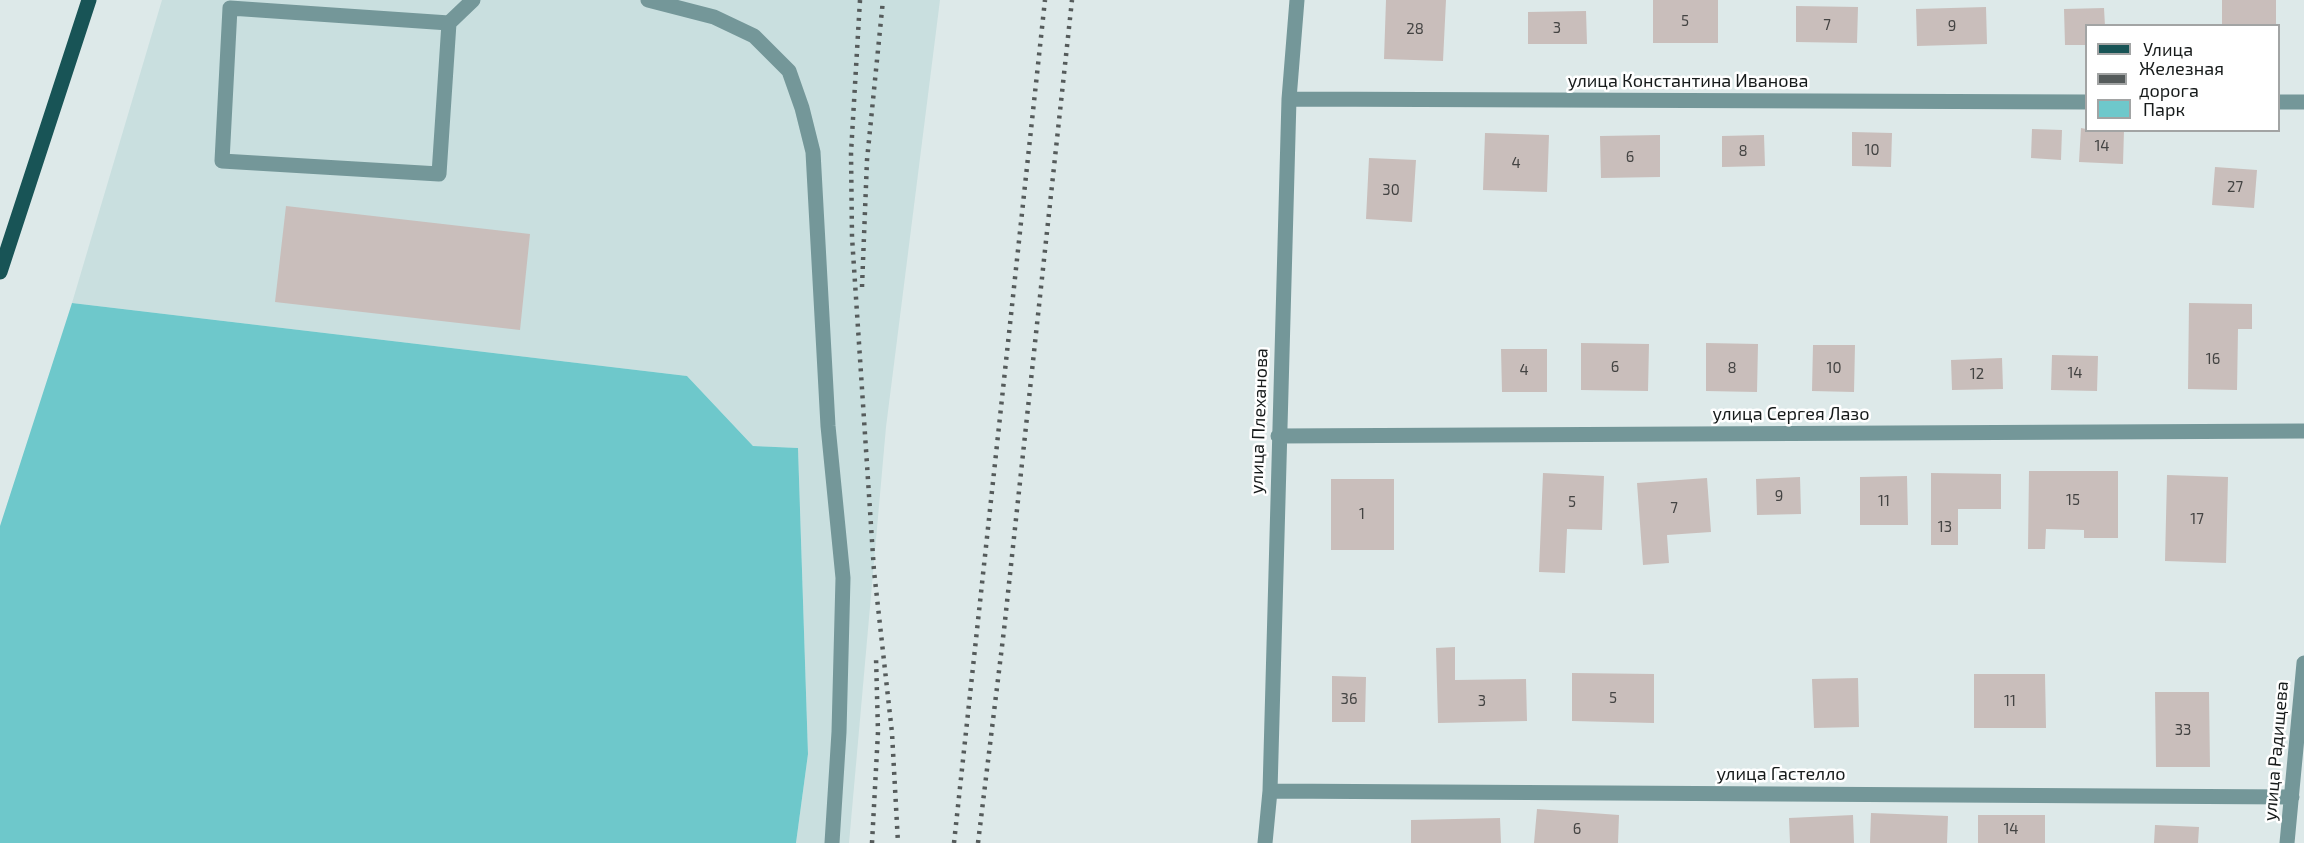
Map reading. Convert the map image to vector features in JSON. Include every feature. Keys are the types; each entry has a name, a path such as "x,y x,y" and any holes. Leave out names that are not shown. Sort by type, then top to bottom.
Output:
{"main road":[{"path":"0,272 89,0"}],"street":[{"path":"449,23 230,8 222,160 440,174 449,23 473,0"},
{"path":"648,0 714,17 754,36 789,71 802,108 813,152 828,426 843,578 839,732 832,843"},
{"name":"улица Плеханова","path":"1265,843 1270,791 1289,99 1297,0"},
{"name":"улица Константина Иванова","path":"1289,99 2085,102"},
{"path":"2280,102 2304,102"},
{"name":"улица Сергея Лазо","path":"1278,436 2304,431"},
{"name":"улица Радищева","path":"2287,843 2304,663"},
{"name":"улица Гастелло","path":"1270,791 2292,797"}],"shaded area":[{"path":"162,0 940,0 886,427 849,843 796,843 808,754 798,448 753,446 687,376 72,303"}],"green space":[{"path":"72,303 687,376 753,446 798,448 808,754 796,843 0,843 0,526"}],"building":[{"path":"1386,0 1446,0 1443,61 1384,59"},
{"path":"1653,0 1718,0 1718,43 1653,43"},
{"path":"2222,0 2276,0 2276,24 2222,24"},
{"path":"1796,6 1858,7 1857,43 1796,42"},
{"path":"1986,7 1987,44 1917,46 1916,9"},
{"path":"2104,8 2105,24 2085,24 2085,45 2065,45 2064,9"},
{"path":"1586,11 1587,44 1528,44 1528,12"},
{"path":"2081,128 2085,129 2085,132 2124,132 2123,164 2079,162"},
{"path":"2032,129 2062,130 2061,160 2031,158"},
{"path":"1852,132 1892,133 1891,167 1852,166"},
{"path":"1485,133 1549,135 1547,192 1483,190"},
{"path":"1660,135 1660,177 1601,178 1600,136"},
{"path":"1764,135 1765,166 1722,167 1722,136"},
{"path":"1369,158 1416,160 1412,222 1366,219"},
{"path":"2215,167 2257,170 2254,208 2212,205"},
{"path":"286,206 530,234 520,330 275,302"},
{"path":"2189,303 2252,304 2252,329 2238,329 2237,390 2188,389"},
{"path":"1581,343 1649,344 1648,391 1581,390"},
{"path":"1706,343 1758,344 1757,392 1706,391"},
{"path":"1813,345 1855,345 1854,392 1812,391"},
{"path":"1501,349 1547,349 1547,392 1502,392"},
{"path":"2052,355 2098,356 2097,391 2051,390"},
{"path":"2002,358 2003,389 1952,390 1951,360"},
{"path":"2029,471 2118,471 2118,538 2084,538 2084,530 2046,529 2045,549 2028,549"},
{"path":"1543,473 1604,476 1602,530 1567,529 1565,573 1539,572"},
{"path":"1931,473 2001,474 2001,509 1958,509 1958,545 1931,545"},
{"path":"2167,475 2228,477 2226,563 2165,561"},
{"path":"1907,476 1908,525 1860,525 1860,477"},
{"path":"1800,477 1801,514 1757,515 1756,479"},
{"path":"1707,478 1711,532 1667,535 1669,563 1643,565 1637,483"},
{"path":"1331,479 1394,479 1394,550 1331,550"},
{"path":"1455,647 1455,680 1526,679 1527,721 1438,723 1436,648"},
{"path":"1572,673 1654,674 1654,723 1572,721"},
{"path":"1974,674 2045,674 2046,728 1974,728"},
{"path":"1332,676 1366,677 1365,722 1332,722"},
{"path":"1858,678 1859,727 1814,728 1812,679"},
{"path":"2155,692 2209,692 2210,767 2156,767"},
{"path":"1537,809 1619,815 1618,843 1534,843"},
{"path":"1871,813 1948,816 1947,843 1870,843"},
{"path":"1853,815 1854,843 1790,843 1789,818"},
{"path":"1978,815 2045,815 2045,843 1978,843"},
{"path":"1500,818 1501,843 1411,843 1411,820"},
{"path":"2155,825 2199,827 2198,843 2154,843"}],"railway":[{"path":"860,0 851,153 852,237 874,571 892,733 898,843"},
{"path":"862,287 867,160 883,0"},
{"path":"954,843 1045,0"},
{"path":"978,843 1004,630 1072,0"},
{"path":"872,843 878,732 876,657"}]}
